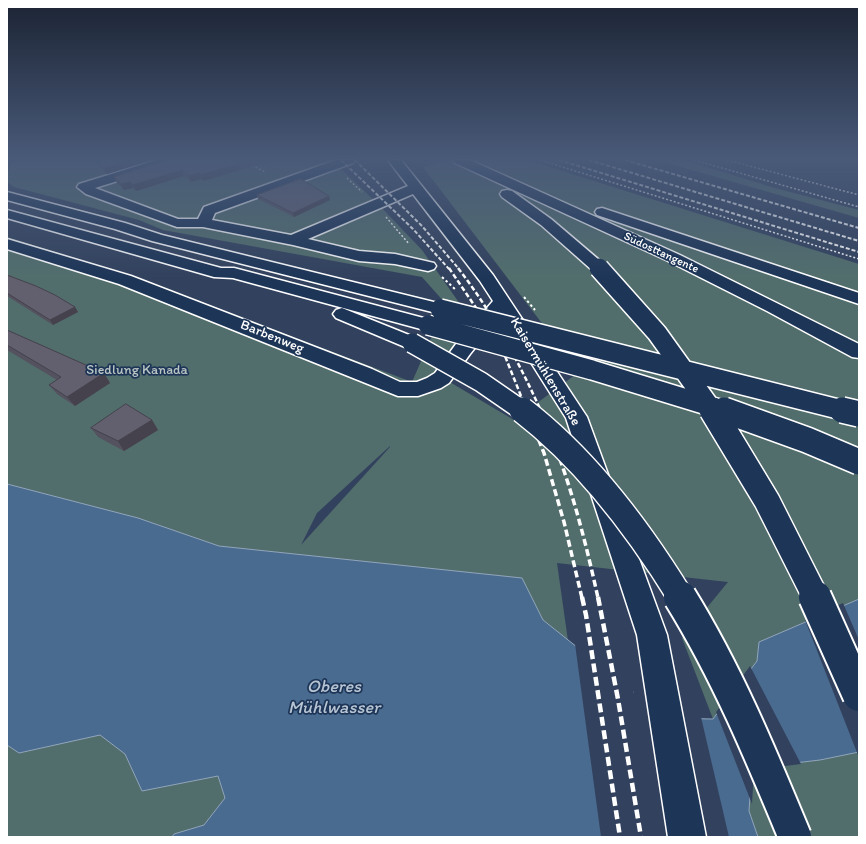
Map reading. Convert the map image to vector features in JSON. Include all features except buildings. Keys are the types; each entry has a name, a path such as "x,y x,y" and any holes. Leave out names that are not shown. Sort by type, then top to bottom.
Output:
{"main road":[{"path":"21,199 120,226 427,325 457,367 497,392 543,427 583,464 626,515 669,575 710,648 759,748 795,837"},
{"path":"111,199 177,223 203,223 293,240 359,256 394,259 428,266"},
{"path":"203,223 209,210 238,199"},
{"path":"293,240 390,199"},
{"name":"Kaisermühlenstraße","path":"424,199 487,279 495,309 576,417 652,635 686,837"},
{"path":"515,199 570,241 599,268 632,303 701,391 742,456 796,557 859,695"},
{"name":"Südosttangente","path":"545,199 674,258 858,346"},
{"name":"Südosttangente","path":"567,199 724,268 785,297 858,346"},
{"path":"582,206 859,299"},
{"path":"7,214 220,273 234,273 622,379 721,408 778,428 859,462"},
{"name":"Barbenweg","path":"7,244 125,280 358,371 398,389 418,389 434,383 442,378 495,309"},
{"path":"220,273 227,278 279,291 316,304 427,325 859,414"}],"path":[{"path":"369,199 428,266 495,309"},
{"path":"667,199 859,259"},
{"path":"835,199 859,206"}],"green space":[{"name":"Siedlung Kanada","path":"61,199 373,199 422,250 460,304 481,327 440,390 448,381 514,420 579,372 448,199 653,199 859,264 859,599 759,642 757,661 713,719 682,638 728,582 557,563 568,641 543,620 521,578 219,546 138,518 7,484 7,237 130,275 412,382 446,304 422,277 163,230 139,220","holes":["390,446 390,447 301,545 317,513"]},
{"path":"794,199 818,199 859,210 859,218"},
{"path":"100,734 125,754 142,791 218,776 225,798 204,825 174,834 172,837 7,837 7,745 19,753"},
{"path":"859,752 859,837 758,837 749,811 752,768 820,760"}],"water":[{"name":"Oberes Mühlwasser","path":"7,484 138,518 219,546 522,578 543,620 666,718 713,719 757,661 759,642 859,599 859,752 820,760 752,768 749,811 758,837 172,837 174,834 204,825 225,798 218,776 142,791 125,754 100,735 19,753 7,745"}],"pier":[{"path":"843,603 859,640 858,755 805,620"},
{"path":"575,644 633,689 634,694 634,690 666,716 701,717 729,837 601,837"},
{"path":"750,666 801,764 754,770 752,804 716,712"}],"railway":[{"path":"382,199 413,229 449,269"},
{"path":"395,199 422,226 459,269"},
{"path":"687,199 859,252"},
{"path":"720,199 859,241"},
{"path":"761,199 859,228"},
{"path":"449,268 489,327 505,356 527,411"},
{"path":"458,268 504,337 541,411"},
{"path":"527,410 544,453 564,522 582,598"},
{"path":"540,410 550,432 567,479 587,550 598,598"},
{"path":"582,597 620,837"},
{"path":"598,597 618,699 641,837"}]}
